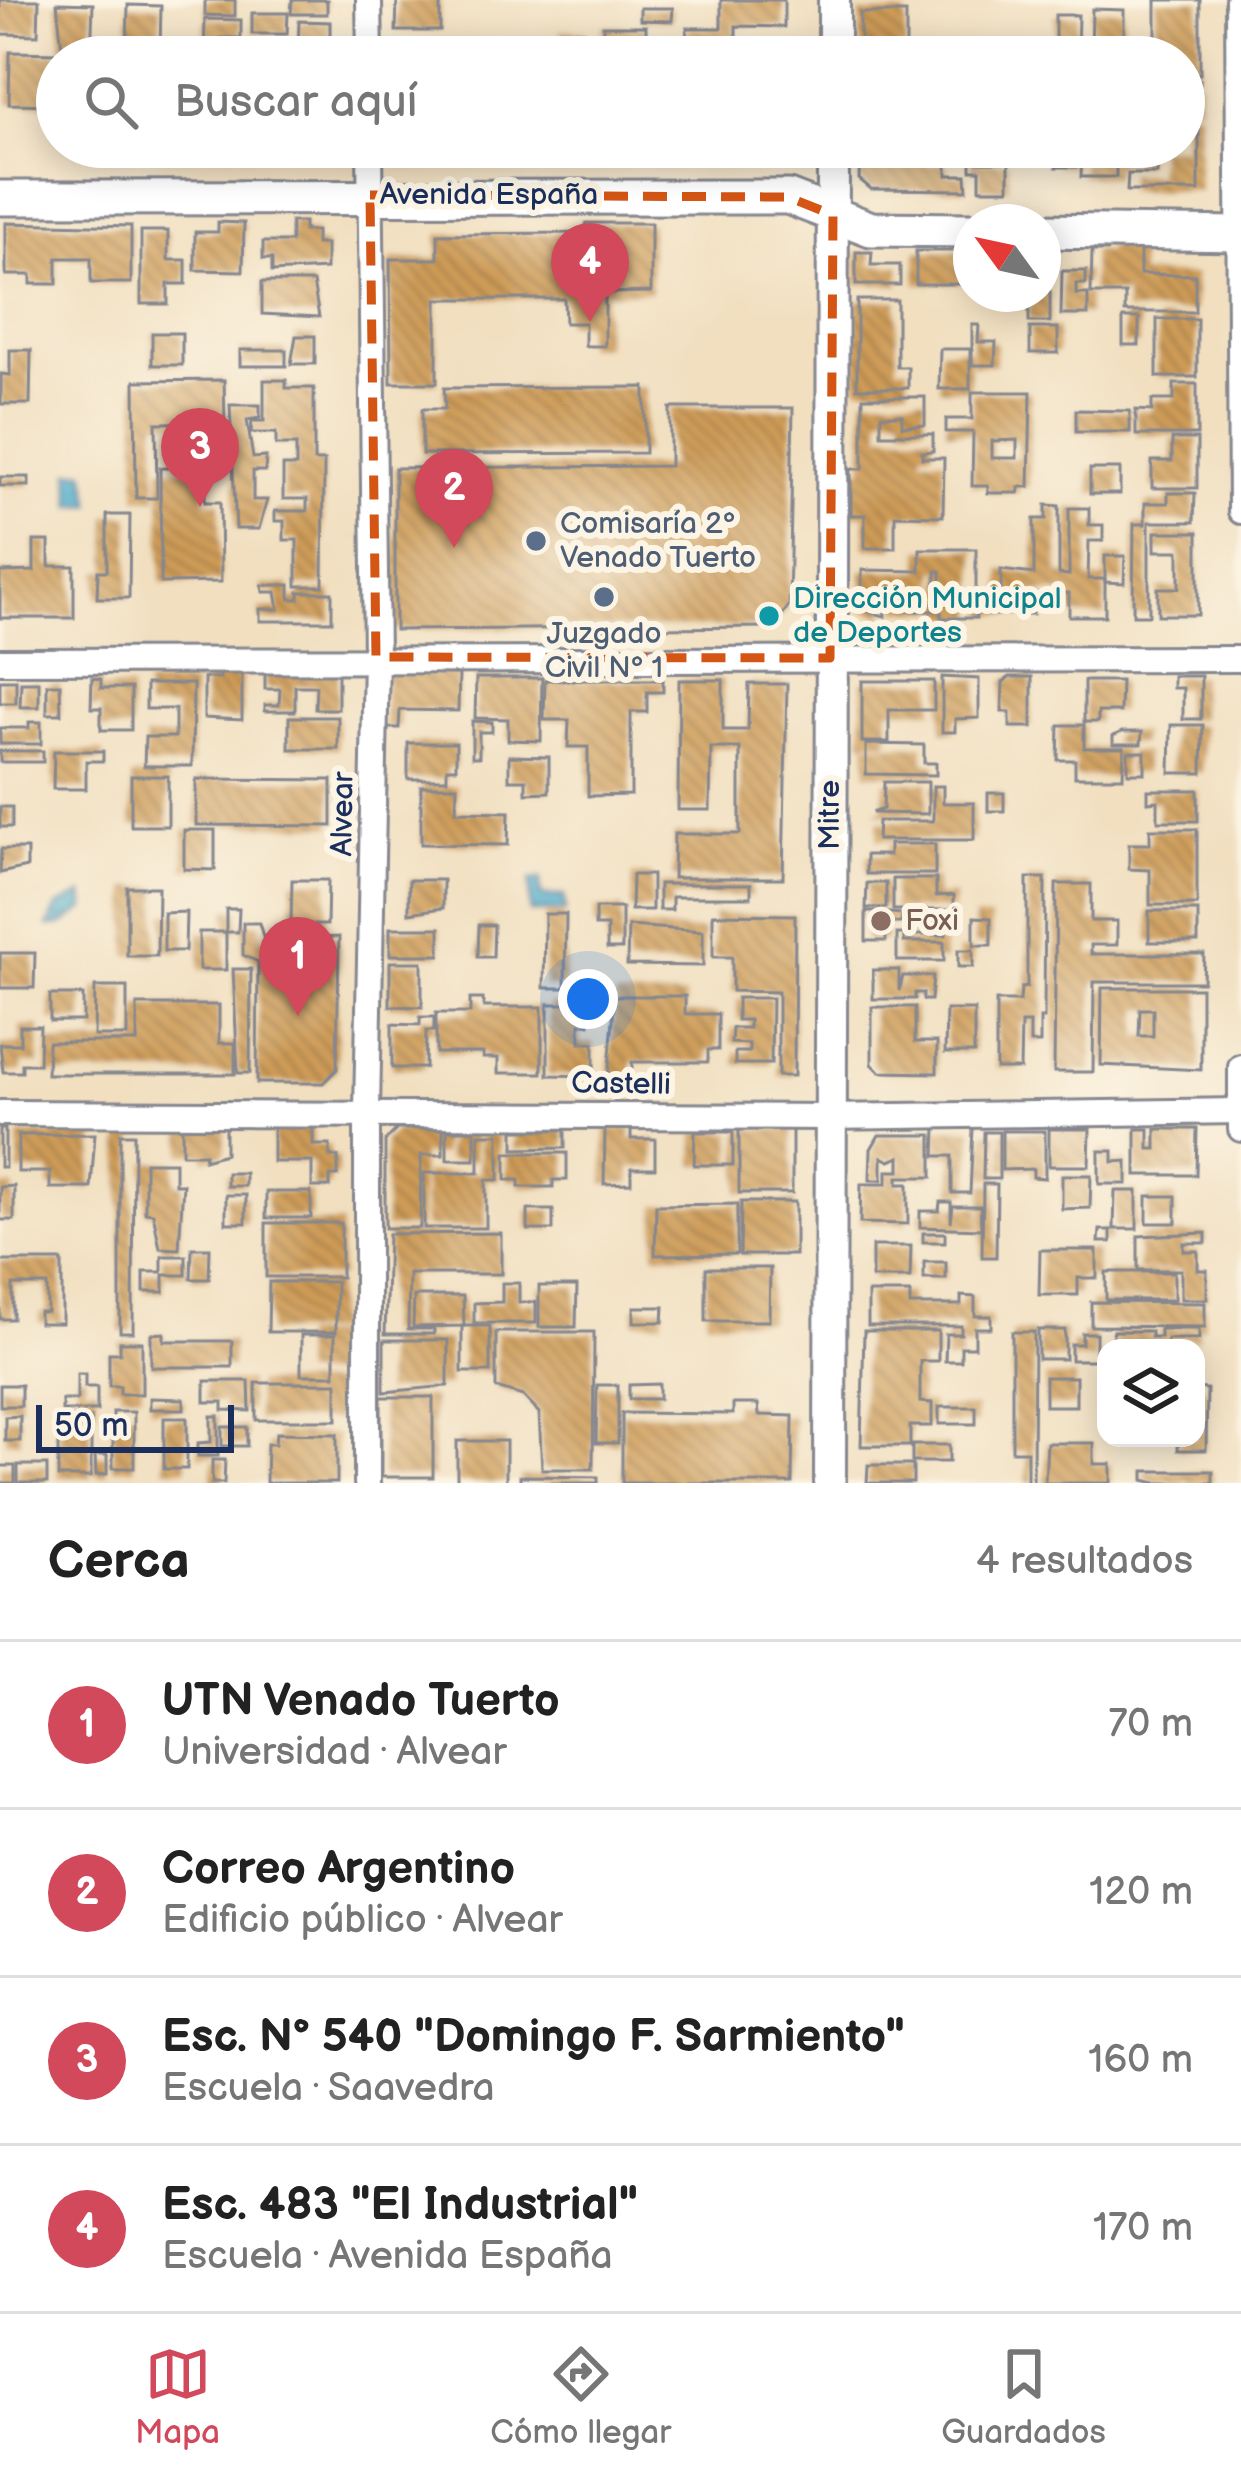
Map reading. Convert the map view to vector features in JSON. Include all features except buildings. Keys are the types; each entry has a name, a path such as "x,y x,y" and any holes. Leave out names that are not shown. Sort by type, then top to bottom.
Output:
{"main road":[{"name":"Avenida España","path":"0,198 788,197 871,229 953,230"},
{"path":"1061,231 1239,234"}],"street":[{"path":"369,0 370,36"},
{"path":"834,0 834,36"},
{"path":"1238,0 1241,511"},
{"name":"Alvear","path":"367,1483 367,1110 376,657 370,168"},
{"name":"Mitre","path":"830,1483 833,168"},
{"path":"0,661 1241,658"},
{"path":"1241,1067 1241,1130"},
{"name":"Castelli","path":"0,1112 367,1110 829,1117 1241,1111"}],"highlighted area":[{"path":"370,195 788,197 833,215 830,658 376,657"}],"water":[{"path":"85,471 92,505 72,506 70,472"},
{"path":"540,879 541,896 564,896 565,911 530,912 530,880"},
{"path":"83,894 85,909 62,925 48,926 57,906"}],"place":[{"name":"Esc. 483 \"El Industrial\"","path":"590,322"},
{"name":"Esc. N° 540 \"Domingo F. Sarmiento\"","path":"200,507"},
{"name":"Comisaría 2º Venado Tuerto","path":"536,541"},
{"name":"Correo Argentino","path":"454,548"},
{"name":"Juzgado Civil Nº 1","path":"604,597"},
{"name":"Dirección Municipal de Deportes","path":"769,616"},
{"name":"Foxi","path":"881,921"},
{"name":"UTN Venado Tuerto","path":"298,1016"}]}
